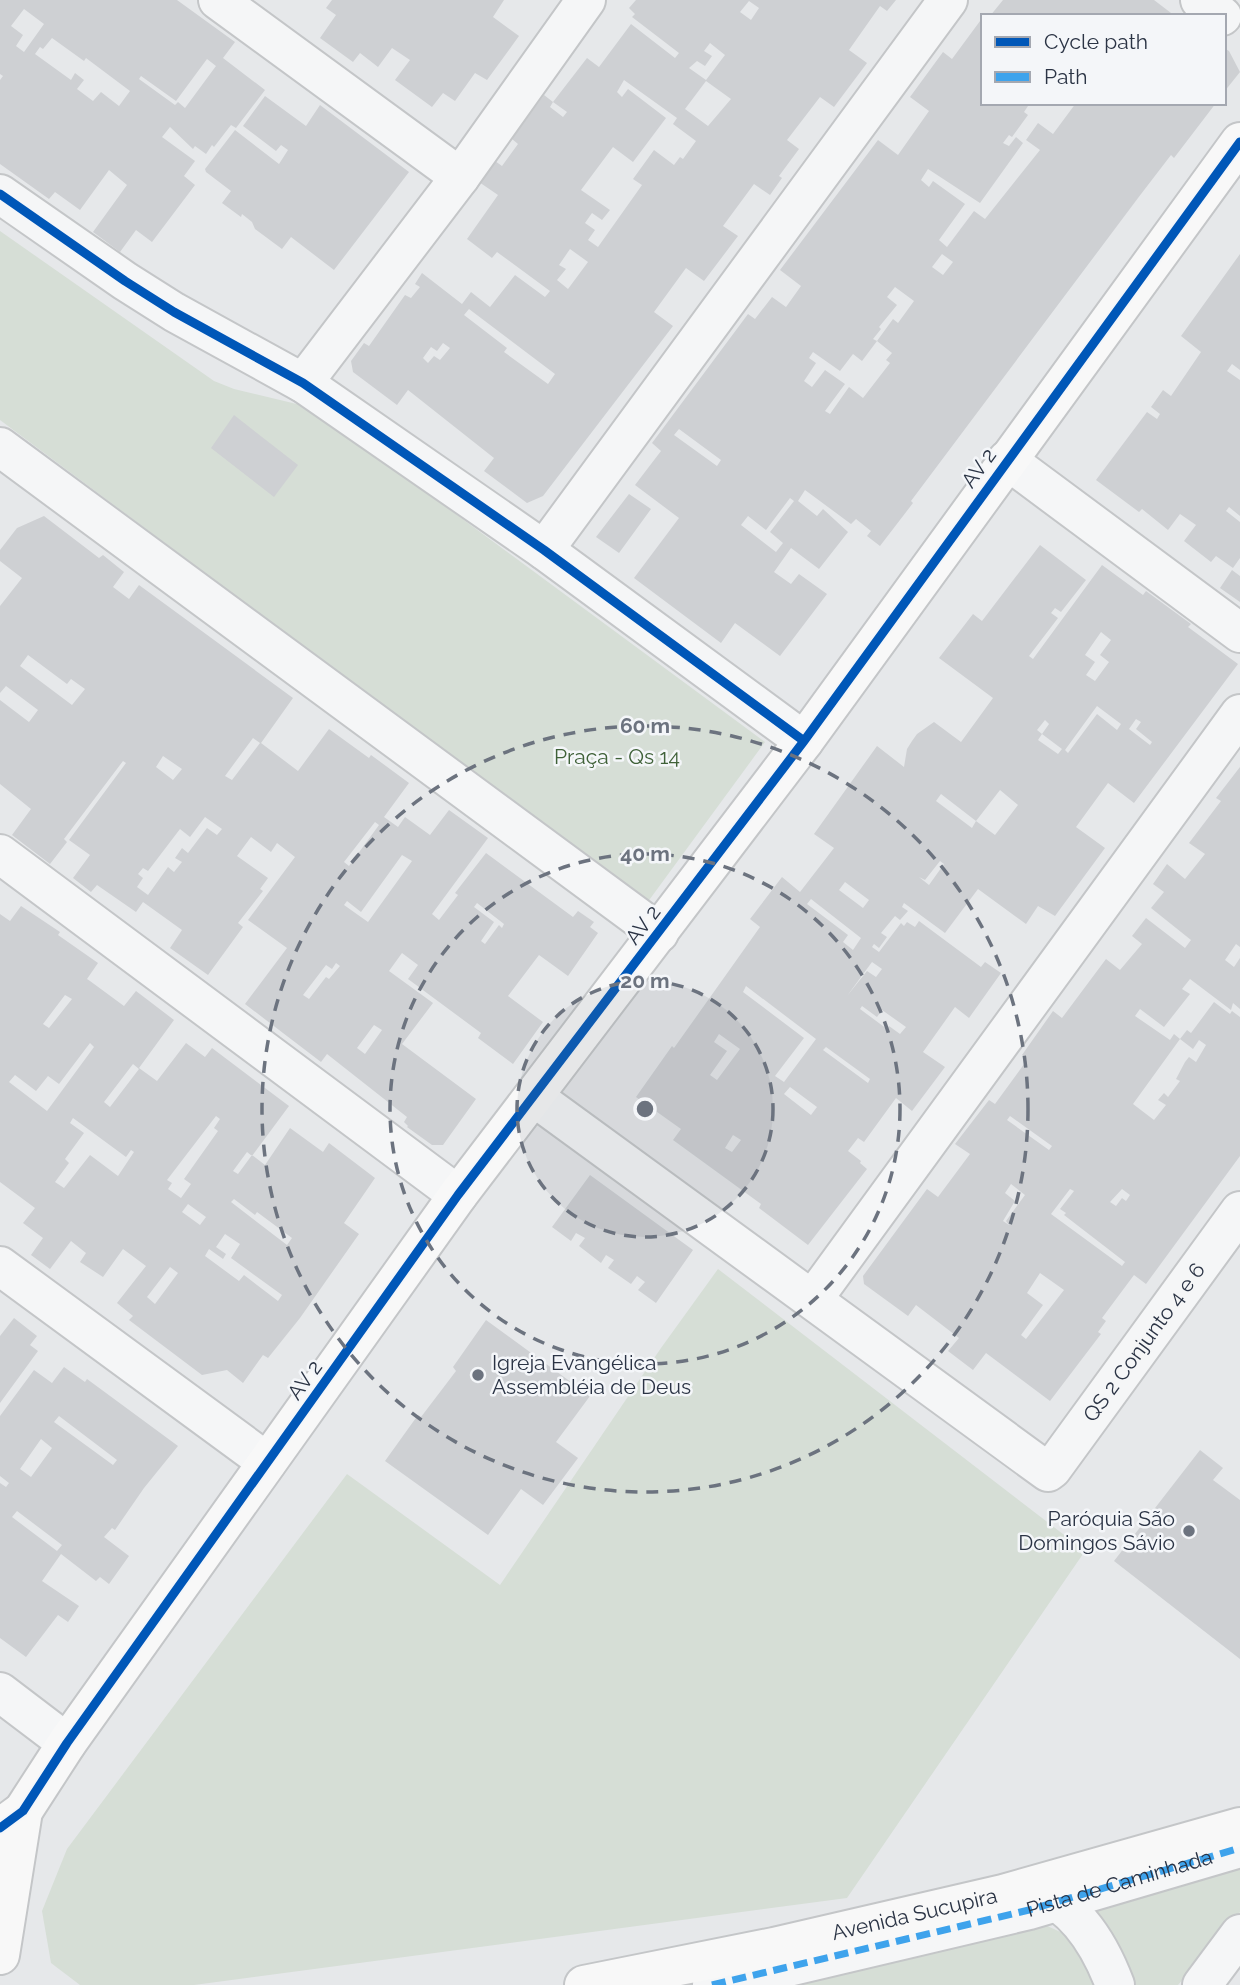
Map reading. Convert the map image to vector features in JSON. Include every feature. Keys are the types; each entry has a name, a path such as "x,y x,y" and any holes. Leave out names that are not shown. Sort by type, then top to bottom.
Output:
{"street":[{"path":"218,0 460,177"},
{"path":"303,383 460,177 586,0"},
{"path":"544,550 948,0"},
{"path":"1200,0 1219,14"},
{"name":"AV 2","path":"0,1955 11,1819 458,1195 804,741 1240,142"},
{"path":"0,194 199,327 303,383 544,550 804,741"},
{"path":"0,447 659,933"},
{"path":"1007,460 1240,634"},
{"path":"534,1097 813,1298 1240,714"},
{"path":"0,854 458,1195"},
{"name":"QS 2 Conjunto 4 e 6","path":"813,1298 1048,1472 1240,1211"},
{"path":"0,1266 267,1462"},
{"path":"0,1692 67,1743"},
{"name":"Avenida Sucupira","path":"584,1985 1040,1895 1240,1827"},
{"name":"Pista de Caminhada","path":"712,1985 1040,1895 1240,1848"},
{"path":"1040,1895 1071,1913 1091,1936 1115,1985"},
{"path":"1202,1985 1240,1934"}],"green space":[{"name":"Praça - Qs 14","path":"0,231 214,381 234,389 305,406 765,742 647,903 0,420"},
{"path":"718,1269 1085,1551 847,1898 194,1985 80,1985 51,1963 42,1911 67,1849 347,1474 500,1585"},
{"path":"1240,1855 1240,1912 1178,1985 1136,1985 1102,1918 1065,1903"},
{"path":"1032,1919 1067,1935 1102,1985 712,1985"}],"building":[{"path":"0,0 177,0 235,42 223,58 265,90 236,128 231,125 206,154 195,146 193,149 170,127 162,137 195,161 184,176 195,185 152,242 136,230 120,252 93,232 127,185 109,170 80,210 55,192 49,199 0,164 0,80 3,76 0,74","holes":["24,9 44,24 24,52 16,46 23,35 11,26","52,38 84,61 86,58 130,91 119,106 101,92 93,101 77,89 84,80 75,73 71,80 35,54 40,47 43,49","207,59 216,66 185,108 178,102 175,105 139,79 141,76 176,101"]},
{"path":"332,0 504,0 493,17 519,36 487,80 475,73 455,101 443,93 432,107 395,80 410,60 392,48 378,67 360,53 353,62 320,38 336,15 326,8"},
{"path":"636,0 896,0 887,11 880,6 849,50 867,63 834,107 820,97 787,140 799,149 779,176 782,178 770,195 754,184 723,226 738,236 704,281 686,268 654,312 673,326 543,496 527,503 484,471 494,458 408,390 397,405 353,372 351,361 364,343 369,346 405,295 411,298 420,287 415,284 422,273 462,304 471,292 490,307 515,275 545,297 550,291 497,252 492,258 467,239 498,195 479,182 495,161 502,166 518,144 512,139 544,95 553,102 587,58 599,67 631,24 675,58 679,53 632,17 635,14 629,8","holes":["749,1 759,8 751,20 740,12","710,43 725,55 706,80 689,68 697,61 705,66 712,56 704,51","624,80 677,118 673,124 696,141 683,159 680,157 674,165 654,150 633,179 642,185 598,247 588,240 595,230 585,223 592,213 602,220 610,210 581,190 613,147 633,162 666,118 628,89 622,97 617,92","706,81 731,99 708,126 685,109","553,102 567,112 563,117 550,107","570,249 588,262 568,289 557,280 566,269 559,265","469,309 555,374 548,384 504,352 507,348 464,315","443,343 450,348 440,360 434,356 428,363 423,358 431,347 437,351"]},
{"path":"1003,0 1154,0 1172,14 992,14"},
{"path":"981,20 981,105 1029,105 1024,112 1028,115 1012,137 1009,135 1003,143 1009,146 1016,137 1023,143 980,203 928,169 921,180 929,187 933,181 965,204 939,240 947,247 974,211 985,219 1040,150 1026,140 1038,123 1053,134 1075,105 1214,105 1174,158 1171,155 1138,198 880,546 867,536 871,531 856,519 851,524 805,490 798,501 817,516 823,509 848,532 819,569 791,548 774,572 791,584 799,574 827,594 780,656 735,623 721,643 634,578 679,518 635,485 661,451 652,443 748,314 755,319 772,297 786,307 801,286 780,270 878,140 898,155 929,111 910,97 943,52 952,59","holes":["942,254 953,262 943,275 932,267","895,287 914,301 898,323 893,319 877,341 873,339 881,329 879,327 897,305 887,297","877,341 892,353 886,360 890,363 863,398 849,387 830,414 825,411 845,384 825,370 812,387 804,381 816,363 809,358 813,352 840,371 853,354 862,361","679,429 721,460 717,466 674,435","790,498 794,501 770,532 783,543 776,552 741,525 748,516 766,530"]},
{"path":"1226,49 1229,51 1240,72 1226,90"},
{"path":"265,96 306,126 320,105 409,172 334,270 291,237 282,249 255,229 252,222 242,214 241,217 222,203 231,191 206,172 205,169 235,130 279,164 288,150 281,145 276,151 243,126"},
{"path":"1240,254 1240,370 1232,364 1227,371 1240,380 1240,516 1229,507 1226,511 1240,522 1240,558 1233,568 1216,556 1211,562 1184,541 1196,525 1180,514 1168,530 1142,509 1139,512 1096,480 1147,412 1157,419 1160,414 1151,407 1163,390 1171,396 1201,352 1181,336"},
{"path":"234,415 298,465 274,497 211,448"},
{"path":"629,494 651,509 619,553 596,537"},
{"path":"44,516 99,558 103,555 124,572 113,587 129,599 139,585 293,698 261,743 298,771 329,729 409,783 384,817 398,827 405,817 430,835 449,810 488,838 432,914 439,920 458,895 455,893 486,853 573,917 578,911 594,922 590,927 598,933 568,976 539,955 508,996 543,1022 513,1064 478,1038 481,1033 408,979 418,965 402,953 389,971 433,1003 402,1044 476,1099 443,1145 432,1145 407,1127 404,1122 407,1117 327,1054 321,1062 245,1004 287,948 248,920 295,857 277,843 271,852 251,837 237,856 268,878 260,889 263,891 238,923 243,927 208,975 170,948 182,930 143,902 136,912 97,885 91,892 73,878 90,855 69,840 126,763 123,761 64,839 67,842 50,864 12,835 31,809 0,784 0,700 29,722 38,710 6,686 0,693 0,606 22,578 0,561 0,550 17,528","holes":["28,655 67,684 71,679 85,689 72,705 20,666","253,738 260,743 232,780 225,776","163,756 182,769 173,780 156,767","205,817 222,829 217,835 207,828 188,853 182,848 175,858 182,862 174,872 168,867 148,895 137,887 143,878 138,874 143,868 148,871 180,829 190,837","375,822 379,825 349,866 344,862","402,855 412,861 368,922 344,905 347,901 361,912","477,903 504,924 502,928 499,925 485,944 481,941 494,922 474,907","336,963 340,966 329,979 326,977 309,999 303,995 326,965 332,969","374,1025 382,1030 365,1054 357,1048"]},
{"path":"1040,545 1086,580 1061,612 1055,608 1051,613 1058,618 1029,656 1033,659 1102,565 1143,595 1146,591 1191,624 1188,627 1238,664 1134,803 1108,783 1076,827 1105,848 1055,916 1038,906 1026,924 978,889 945,933 904,903 902,907 908,911 900,920 895,916 881,933 887,937 879,948 874,944 872,947 879,952 901,923 904,926 907,922 915,927 919,921 981,967 985,962 1001,973 969,1018 955,1007 923,1052 945,1067 912,1111 896,1098 864,1142 858,1138 848,1151 867,1169 808,1245 759,1208 761,1204 673,1140 681,1129 636,1097 760,927 750,919 782,877 800,892 834,848 814,834 877,746 904,767 907,749 917,734 934,722 961,742 993,698 939,658 973,614 982,621","holes":["1101,632 1111,640 1100,655 1109,662 1095,681 1086,675 1095,662 1085,655","1097,706 1121,724 1117,730 1097,714 1068,753 1065,750","1136,719 1141,722 1136,729 1152,742 1150,745 1129,729","1045,720 1049,724 1042,734 1037,730","1042,734 1062,749 1058,754 1038,740","1000,790 1018,805 995,835 976,821","941,794 976,821 972,828 936,801","940,861 944,864 929,885 919,877 925,880","845,882 869,900 863,908 839,890","811,899 861,938 853,950 843,942 848,935 807,904","872,962 882,969 876,977 867,971 847,996","746,986 816,1039 784,1082 775,1076 804,1038 743,992","862,1006 877,1017 882,1010 906,1027 900,1034 889,1026 887,1029 860,1009","719,1034 740,1049 717,1080 710,1075 727,1051 714,1042","826,1047 870,1079 868,1083 823,1050","790,1087 817,1107 811,1115 784,1094","733,1135 741,1140 732,1152 725,1148"]},
{"path":"1232,570 1240,576 1240,602 1220,588"},
{"path":"1240,767 1240,947 1236,944 1225,960 1234,967 1240,958 1240,1009 1233,1003 1231,1010 1190,979 1182,989 1190,994 1164,1027 1140,1009 1135,1016 1170,1040 1174,1034 1180,1039 1187,1030 1191,1033 1214,1002 1230,1014 1232,1011 1240,1017 1240,1156 1146,1284 1134,1275 1102,1318 1106,1321 1098,1332 1101,1334 1050,1401 986,1353 973,1370 948,1351 959,1338 916,1305 908,1316 864,1284 863,1276 927,1189 938,1197 970,1154 955,1144 989,1100 995,1104 1027,1060 1022,1055 1053,1011 1062,1018 1106,959 1120,970 1142,944 1132,936 1146,918 1185,948 1191,940 1151,908 1164,892 1153,884 1167,864 1185,879 1205,854 1189,843 1221,801 1216,798","holes":["1180,1039 1193,1049 1199,1040 1206,1045 1196,1062 1189,1057 1185,1062 1176,1079 1180,1081 1168,1097 1164,1093 1158,1100 1166,1105 1154,1120 1133,1104","1010,1116 1052,1146 1049,1150 1007,1120","1011,1184 1025,1195 1006,1221 1009,1225 1003,1221 1015,1201 1005,1193","1070,1189 1074,1191 1060,1209 1066,1213 1064,1215 1125,1262 1122,1266 1051,1214","1122,1189 1130,1195 1126,1201 1122,1198 1116,1206 1110,1202","1040,1273 1064,1290 1026,1339 1021,1335 1043,1305 1027,1293"]},
{"path":"21,906 60,932 58,935 98,963 87,979 124,1006 136,991 174,1020 139,1068 157,1081 186,1043 205,1057 212,1048 289,1106 252,1155 265,1165 290,1128 323,1152 329,1143 375,1178 344,1223 359,1234 300,1318 268,1358 263,1355 243,1383 227,1370 202,1375 129,1320 133,1316 117,1303 146,1266 123,1249 103,1277 80,1262 86,1253 71,1241 50,1269 31,1255 43,1238 23,1223 35,1208 0,1182 0,914 10,921","holes":["65,995 72,999 49,1028 43,1024","90,1043 94,1047 47,1111 9,1082 15,1075 36,1091 48,1076 59,1084","133,1064 139,1069 110,1107 104,1102","216,1116 220,1119 214,1128 218,1131 184,1179 191,1184 181,1198 168,1189 172,1183 167,1180","73,1118 126,1157 131,1150 134,1152 118,1176 90,1155 64,1188 55,1182 69,1163 65,1159 84,1133 70,1123","247,1152 252,1156 238,1174 233,1171","234,1199 255,1215 257,1212 292,1238 287,1245 231,1202","188,1204 206,1217 200,1225 182,1212","225,1234 240,1244 231,1258 282,1295 278,1301 244,1275 239,1281 205,1256 209,1249 223,1259 226,1254 216,1247","170,1267 178,1273 155,1304 147,1297"]},
{"path":"590,1175 693,1250 656,1303 638,1290 645,1282 637,1276 631,1284 608,1268 614,1260 606,1255 601,1263 579,1246 585,1238 576,1233 571,1241 552,1227"},
{"path":"14,1318 37,1336 30,1345 38,1351 0,1403 0,1336"},
{"path":"486,1320 590,1396 556,1442 578,1458 543,1505 521,1489 488,1535 385,1461 418,1415 421,1417 456,1371 453,1367"},
{"path":"64,1367 85,1382 87,1379 178,1446 115,1530 112,1528 104,1537 129,1556 109,1584 100,1577 96,1581 61,1554 42,1581 79,1606 68,1622 58,1615 26,1657 0,1638 0,1483 6,1487 9,1483 0,1476 0,1416 34,1370 52,1383","holes":["59,1416 117,1460 113,1465 54,1422","41,1439 52,1448 31,1477 20,1469","17,1511 62,1545 57,1551 12,1517"]},
{"name":"Paróquia São Domingos Sávio","path":"1200,1450 1223,1468 1213,1480 1240,1500 1240,1659 1114,1561"}],"marked path":[{"path":"712,1985 1029,1910 1240,1848"}],"cycle path":[{"path":"0,1828 23,1811 67,1743 458,1195 804,741 1240,142"},
{"path":"0,194 174,312 303,383 544,550 804,741"}],"place":[{"name":"Igreja Evangélica Assembléia de Deus","path":"478,1375"},
{"name":"Paróquia São Domingos Sávio","path":"1189,1531"}]}
